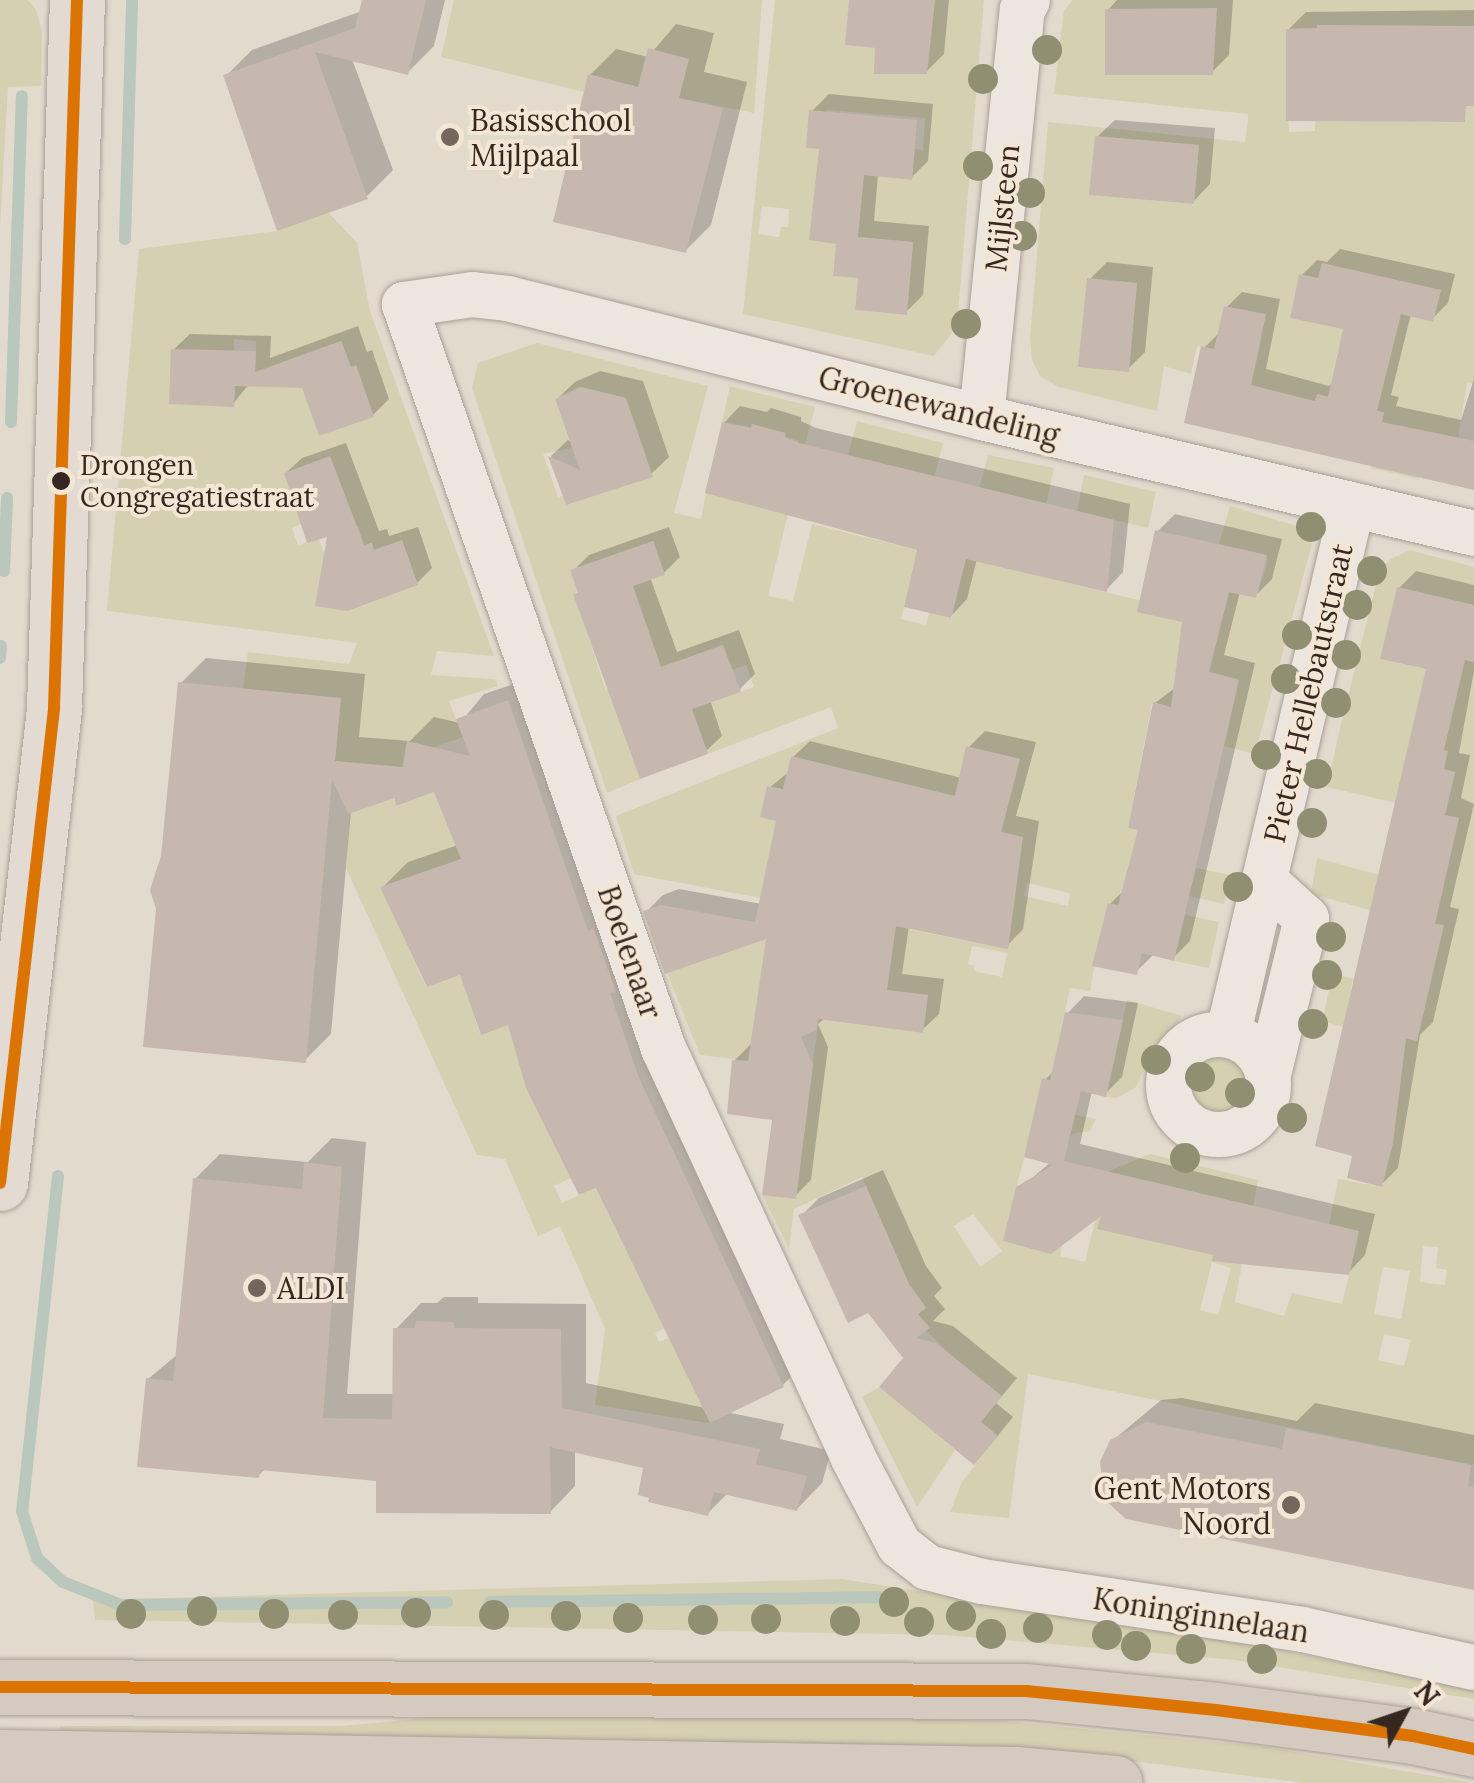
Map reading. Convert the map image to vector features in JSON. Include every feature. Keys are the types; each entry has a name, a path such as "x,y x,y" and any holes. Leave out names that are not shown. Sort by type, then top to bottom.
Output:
{"highway":[{"path":"0,1687 1026,1691 1294,1720 1474,1750"},
{"path":"0,1758 1015,1774 1115,1783"}],"main road":[{"path":"0,1183 54,708 77,0"}],"street":[{"name":"Mijlsteen","path":"981,417 1022,8 1027,0"},
{"name":"Groenewandeling","path":"404,304 472,294 508,298 981,417 1474,532"},
{"name":"Boelenaar","path":"404,304 663,1048 852,1456 899,1545 927,1568"},
{"name":"Pieter Hellebautstraat","path":"1266,881 1306,918 1268,1074 1267,1098 1254,1120 1245,1126 1235,1132 1208,1134 1187,1125 1168,1101 1168,1069 1191,1038 1228,1032 1352,504"},
{"path":"1228,1032 1257,1050 1268,1074"},
{"name":"Koninginnelaan","path":"927,1568 982,1581 1302,1630 1474,1666"}],"shaded area":[{"path":"0,0 28,0 36,10 42,31 41,86 8,87 0,227"},
{"path":"454,0 762,0 754,113 679,98 689,59 648,49 638,87 589,74 584,92 441,57"},
{"path":"775,0 849,0 846,45 875,48 875,54 928,59 935,0 984,0 957,326 934,356 743,314","holes":["827,110 925,118 923,150 915,149 912,180 883,177 841,151 807,148","762,206 789,209 788,227 781,227 779,237 758,234","837,235 913,242 907,315 855,310 858,278 833,276"]},
{"path":"1073,0 1474,0 1474,26 1423,26 1415,91 1416,122 1465,122 1466,106 1474,106 1474,384 1467,383 1458,438 1430,432 1419,479 1371,468 1384,413 1377,411 1363,352 1338,349 1328,397 1318,394 1304,450 1254,440 1266,389 1251,385 1260,345 1220,325 1214,349 1197,346 1191,374 1164,366 1157,411 1059,387 1040,376 1032,360 1030,338 1048,122 1245,142 1248,121 1248,114 1054,94 1064,10","holes":["1364,25 1364,121 1315,121 1315,131 1289,132 1286,29","1095,136 1199,145 1194,204 1090,195","1322,263 1343,268 1329,326 1310,312 1292,308 1299,275 1318,278","1356,271 1440,290 1433,321 1375,308"]},
{"path":"328,212 357,243 370,311 494,656 437,651 431,675 495,679 498,686 449,701 463,737 429,749 407,741 402,768 377,804 395,798 399,805 438,790 461,859 381,887 426,987 474,970 488,1014 475,1019 480,1034 540,1014 571,1178 554,1186 562,1203 625,1175 665,1328 655,1333 659,1342 670,1337 701,1405 713,1401 722,1417 709,1423 595,1405 605,1329 560,1226 538,1236 505,1159 477,1155 346,868 354,764 335,761 243,689 248,652 349,664 357,643 107,611 139,249 277,231","holes":["234,339 256,341 255,386 235,386","341,341 351,367 356,366 374,417 319,436 301,385 307,353","306,522 358,526 364,545 371,543 374,550 402,541 418,585 372,601 326,558 319,539 298,545 292,528"]},
{"path":"537,343 708,386 674,513 701,519 706,493 788,514 768,596 793,601 812,524 917,550 901,619 926,625 929,613 952,618 968,541 1001,567 1222,620 1229,592 1256,598 1268,561 1266,555 1219,544 1230,506 1297,526 1312,544 1255,754 1224,746 1230,722 1152,703 1128,828 1151,833 1139,883 1125,879 1119,899 1133,903 1103,921 1090,991 1070,988 1050,1080 1037,1107 1096,1119 1090,1131 1072,1134 1062,1158 1026,1150 1008,1221 1064,1235 1060,1256 1085,1262 1107,1172 1150,1154 1258,1180 1235,1302 1284,1316 1292,1293 1342,1304 1358,1237 1328,1230 1338,1179 1382,1187 1392,1144 1393,1041 1322,1021 1333,973 1353,979 1348,1003 1384,1013 1381,1032 1417,1041 1443,925 1434,923 1459,819 1445,815 1455,773 1396,803 1327,787 1379,573 1391,559 1410,550 1474,567 1474,605 1397,587 1381,659 1420,668 1425,652 1474,662 1474,1465 1028,1374 1009,1518 950,1512 962,1482 997,1435 981,1422 959,1362 926,1331 929,1328 918,1314 926,1307 909,1284 862,1177 794,1209 789,1248 762,1195 796,1198 819,1015 834,1021 923,1033 928,995 887,990 883,924 962,940 968,908 760,898 634,874 616,816 838,728 831,707 708,754 691,709 624,733 640,779 607,793 472,388 478,363","holes":["578,387 626,398 633,483 566,505 563,496 558,497 543,454 572,448 555,399","653,541 665,575 632,586 661,670 606,690 574,595 578,593 570,570","722,645 732,670 746,665 754,687 704,705 687,658","1190,667 1239,680 1174,687","966,746 1020,759 1001,832 1023,837 1017,867 761,817 767,786 783,789 791,756 974,805","1027,883 1070,893 1068,906 1024,896","972,946 1007,953 1002,977 974,971 974,966 968,964","973,1214 1002,1251 980,1267 954,1226","1423,1246 1438,1247 1436,1268 1447,1270 1445,1285 1420,1282","1212,1262 1231,1268 1218,1315 1200,1310","1383,1267 1410,1271 1401,1319 1374,1314","1384,1334 1411,1340 1404,1366 1378,1360"]},
{"path":"730,386 815,407 801,460 795,459 799,441 785,437 785,433 722,422"},
{"path":"857,421 943,443 934,478 848,456"},
{"path":"988,455 1054,468 1046,505 979,489"},
{"path":"1084,475 1156,492 1148,528 1077,511"},
{"path":"1317,858 1379,875 1370,910 1311,894"},
{"path":"1196,868 1231,875 1224,904 1189,896"},
{"path":"1185,915 1219,922 1209,968 1174,961"},
{"path":"727,917 776,925 758,1062 700,1055 667,973 715,957 707,933 729,926"},
{"path":"1127,1000 1182,1016 1148,1059 1136,1087 1117,1098 1106,1097"},
{"path":"1210,1045 1241,1052 1258,1078 1250,1110 1221,1125 1193,1116 1176,1090 1186,1062"},
{"path":"879,1387 955,1450 917,1507 862,1397"},
{"path":"842,1579 1246,1643 1474,1690 1474,1699 1235,1660 945,1635 95,1620 93,1600"},
{"path":"512,1710 1004,1721 1267,1747 1474,1783 1304,1783 1141,1762 1000,1751 580,1739 59,1737 60,1726 341,1726"}],"building":[{"path":"362,0 426,0 408,75 315,52 368,199 277,231 223,75 355,28"},
{"path":"849,0 935,0 927,74 874,74 875,48 845,45"},
{"path":"1217,8 1213,75 1105,75 1105,9"},
{"path":"1317,25 1474,26 1474,106 1466,106 1465,122 1286,121 1286,29"},
{"path":"648,48 689,59 679,98 723,108 686,253 553,222 588,74 638,87"},
{"path":"809,110 917,120 912,180 864,175 858,237 913,242 907,315 855,310 858,278 833,276 836,244 809,240 819,149 806,148"},
{"path":"1095,136 1199,145 1194,204 1089,195"},
{"path":"1322,263 1441,290 1433,322 1401,314 1377,411 1384,412 1382,422 1474,441 1474,490 1184,423 1201,346 1214,349 1224,306 1266,314 1251,385 1315,401 1317,394 1328,397 1343,329 1290,318 1299,274 1318,278"},
{"path":"1087,278 1137,283 1129,372 1078,367"},
{"path":"341,341 351,367 356,365 374,417 319,436 302,388 235,386 234,407 169,404 171,349 256,351 255,372"},
{"path":"581,387 626,398 653,477 566,505 548,456 580,470 555,399"},
{"path":"722,422 751,428 752,424 786,433 785,437 799,443 1114,520 1107,592 966,559 951,618 904,607 917,550 705,493"},
{"path":"330,456 364,545 372,543 374,550 402,540 418,585 347,611 315,606 327,537 307,543 284,473"},
{"path":"1155,530 1267,555 1256,598 1229,592 1209,672 1239,680 1174,961 1142,953 1137,975 1092,966 1108,903 1118,905 1138,830 1128,828 1153,702 1171,707 1182,622 1137,612"},
{"path":"653,541 665,575 633,586 661,667 723,645 741,692 692,709 708,754 640,779 573,594 578,593 570,570"},
{"path":"1397,587 1474,605 1474,662 1465,660 1444,750 1448,751 1444,769 1455,772 1445,815 1459,818 1435,924 1444,925 1417,1041 1406,1038 1393,1143 1382,1187 1347,1178 1352,1156 1315,1146 1426,669 1380,659"},
{"path":"178,682 341,698 335,761 403,767 407,741 470,756 456,719 508,700 588,931 594,929 616,992 610,993 639,1078 784,1387 710,1423 596,1188 579,1195 526,1088 508,1025 481,1035 460,975 427,987 380,887 461,859 434,792 396,806 395,798 348,814 332,779 306,1063 143,1047 156,909 150,890 161,856"},
{"path":"966,746 1020,759 1001,832 1023,837 1008,949 896,926 887,990 928,995 923,1033 818,1019 817,1029 801,1037 813,1065 796,1199 762,1195 772,1120 727,1114 732,1060 748,1061 766,939 665,974 643,911 661,905 755,922 776,821 760,817 767,786 783,789 791,756 955,796"},
{"path":"1065,1012 1123,1020 1106,1097 1081,1091 1064,1161 1359,1231 1349,1275 1212,1261 1213,1255 1097,1229 1101,1216 1051,1254 1003,1241 1016,1187 1053,1165 1024,1157 1042,1078 1050,1080"},
{"path":"304,1162 342,1167 323,1418 392,1419 393,1328 415,1328 416,1321 454,1322 454,1328 561,1329 562,1408 760,1449 756,1464 807,1476 797,1511 714,1492 708,1516 648,1502 649,1498 638,1495 643,1468 550,1447 551,1514 376,1513 376,1481 260,1470 259,1478 137,1467 146,1378 173,1381 193,1178 302,1189"},
{"path":"866,1186 909,1284 926,1308 918,1314 930,1328 916,1338 936,1343 1002,1396 981,1422 998,1436 974,1465 879,1387 903,1358 868,1313 848,1323 798,1215"},
{"name":"Gent Motors Noord","path":"1146,1422 1282,1449 1286,1428 1471,1465 1468,1486 1474,1487 1474,1590 1126,1519 1104,1499 1100,1462 1110,1440"}],"waterway":[{"path":"125,239 132,0"},
{"path":"11,422 22,96"},
{"path":"4,571 7,498"},
{"path":"0,658 1,646"},
{"path":"58,1176 22,1511 37,1558 63,1582 121,1605 447,1602"},
{"path":"490,1602 879,1597"}],"transit line":[{"path":"0,1183 54,708 77,0"},
{"path":"0,1687 1026,1691 1216,1710 1413,1736 1474,1749"}],"place":[{"name":"Basisschool Mijlpaal","path":"450,137"},
{"name":"Drongen Congregatiestraat","path":"61,481"},
{"name":"ALDI","path":"257,1288"},
{"name":"Gent Motors Noord","path":"1291,1505"}]}
